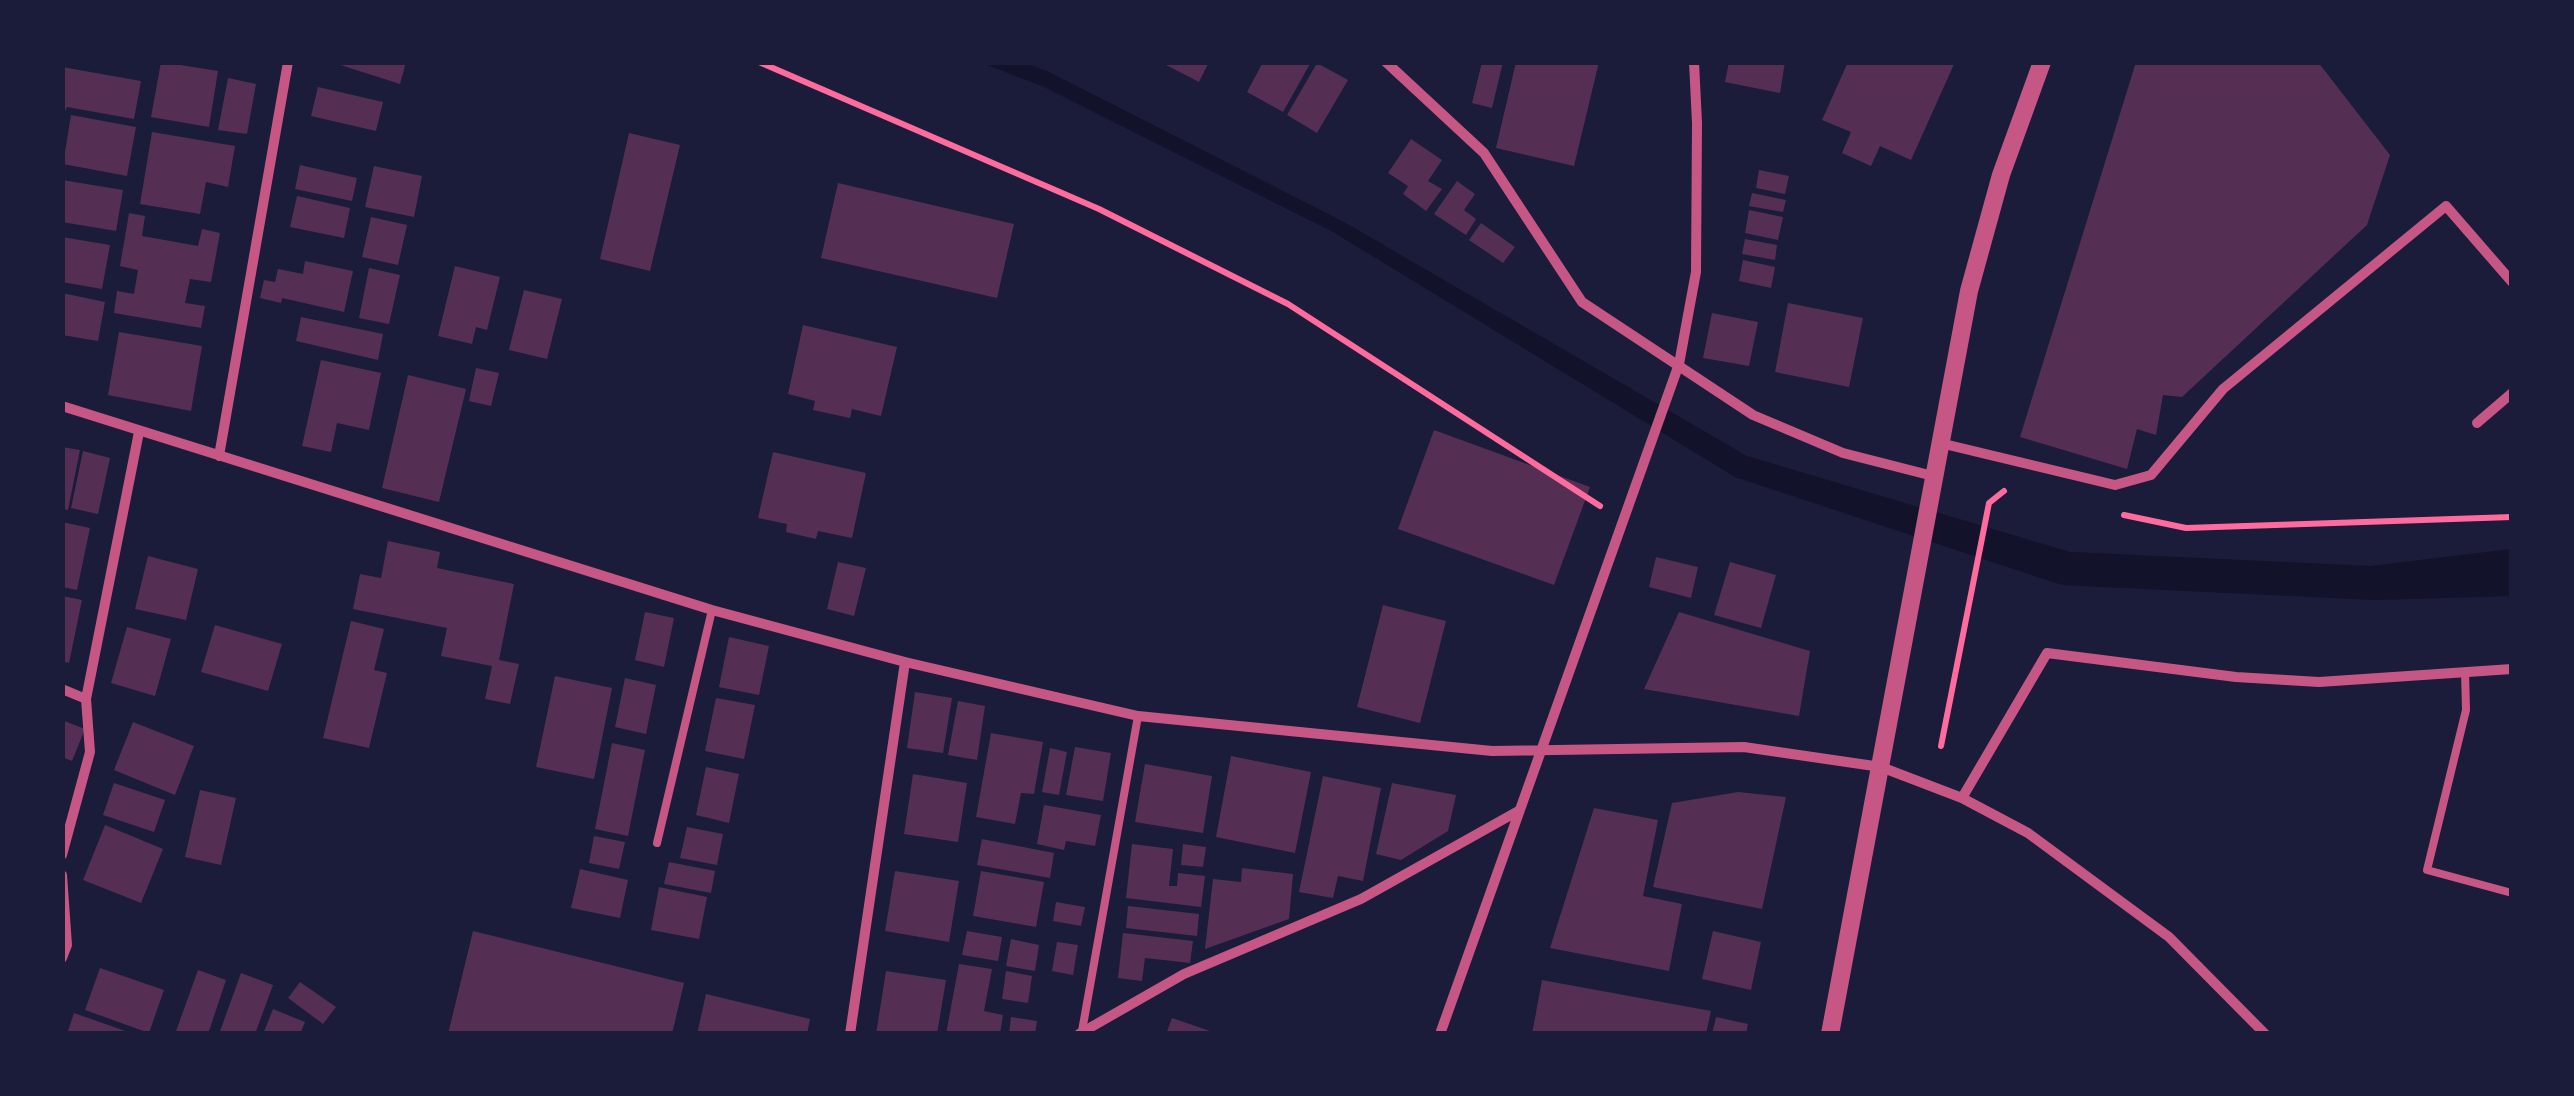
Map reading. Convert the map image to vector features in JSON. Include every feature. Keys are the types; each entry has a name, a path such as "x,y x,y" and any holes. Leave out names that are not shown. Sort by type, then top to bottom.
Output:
{"street":[{"path":"218,456 288,62"},
{"path":"1386,62 1484,154 1582,302 1753,415 1843,453 1932,484"},
{"path":"1440,1034 1679,364 1696,272 1694,62"},
{"path":"1830,1034 1968,291 2002,175 2042,62"},
{"path":"1939,442 2115,485 2150,475 2223,389 2446,206 2512,282"},
{"path":"2477,423 2512,393"},
{"path":"62,406 712,610 905,662 1138,716 1492,751 1744,747 1881,767 1962,798 2028,833 2168,937 2265,1034"},
{"path":"62,855 90,752 86,699 139,432"},
{"path":"1962,798 2048,654 2236,677 2319,682 2512,669"},
{"path":"850,1034 905,662"},
{"path":"62,689 86,699"},
{"path":"1080,1032 1184,974 1361,899 1520,809"},
{"path":"62,876 62,958"}],"lane":[{"path":"657,843 712,610"},
{"path":"2464,672 2466,710 2427,870 2512,893"},
{"path":"1080,1032 1138,716"}],"path":[{"path":"759,62 1099,208 1288,304 1622,520"},
{"path":"1941,746 1989,503 2002,491 2021,494"},
{"path":"2113,513 2186,528 2512,517"}],"shaded area":[{"path":"982,63 1025,63 1047,71 1344,222 1747,456 2070,552 2371,566 2511,549 2511,596 2376,600 2062,585 1735,477 1333,232 1042,86"}],"building":[{"path":"161,62 218,71 209,127 151,117"},
{"path":"331,62 406,62 400,84"},
{"path":"1209,62 1199,82 1166,65"},
{"path":"1263,62 1311,62 1283,112 1247,92"},
{"path":"1482,62 1503,62 1492,108 1472,103"},
{"path":"1516,62 1599,62 1574,166 1496,148"},
{"path":"1729,62 1785,62 1780,93 1725,82"},
{"path":"1848,62 1955,62 1911,160 1880,146 1871,166 1842,153 1851,132 1822,120"},
{"path":"2136,62 2318,62 2390,155 2367,225 2182,397 2163,395 2156,435 2137,429 2127,469 2020,437"},
{"path":"1317,63 1348,80 1317,133 1287,115"},
{"path":"62,67 141,81 134,119 67,107 62,118"},
{"path":"228,78 256,84 247,134 218,130"},
{"path":"318,87 383,102 376,131 311,116"},
{"path":"71,115 136,127 127,176 63,164"},
{"path":"152,132 235,146 228,187 206,182 200,214 140,204"},
{"path":"629,133 680,145 650,271 600,259"},
{"path":"1411,139 1442,160 1428,181 1442,189 1426,211 1403,194 1408,186 1388,173"},
{"path":"300,165 357,178 352,201 295,189"},
{"path":"374,166 422,176 414,217 365,207"},
{"path":"1759,170 1789,176 1785,194 1756,188"},
{"path":"62,180 123,190 116,231 62,222"},
{"path":"1457,181 1475,194 1464,210 1476,219 1466,235 1434,214"},
{"path":"838,183 1014,224 997,298 821,258"},
{"path":"1752,193 1786,200 1783,212 1749,206"},
{"path":"297,196 350,208 344,238 290,227"},
{"path":"1749,210 1783,217 1778,240 1745,233"},
{"path":"129,213 145,216 142,236 198,246 202,229 220,233 211,282 190,279 185,303 205,306 201,328 114,313 117,291 134,294 138,270 120,266"},
{"path":"371,217 407,225 398,265 362,257"},
{"path":"1481,223 1515,247 1503,263 1469,240"},
{"path":"62,237 110,245 102,289 62,282"},
{"path":"1745,239 1777,245 1775,260 1742,254"},
{"path":"1743,260 1775,267 1771,288 1739,281"},
{"path":"305,261 353,271 344,312 282,298 281,303 260,298 264,280 275,282 278,269 303,274"},
{"path":"455,266 500,277 487,330 476,327 472,344 438,336"},
{"path":"369,268 400,275 389,324 359,318"},
{"path":"524,290 562,299 547,359 509,350"},
{"path":"62,293 105,302 98,341 62,335"},
{"path":"1788,303 1863,318 1849,387 1775,372"},
{"path":"1712,313 1758,322 1749,366 1703,358"},
{"path":"301,317 383,334 378,360 296,341"},
{"path":"803,325 897,347 881,416 852,409 850,418 813,410 815,401 788,394"},
{"path":"119,332 202,346 191,411 108,395"},
{"path":"321,360 381,373 369,430 337,423 331,452 302,446"},
{"path":"476,368 499,373 491,406 469,401"},
{"path":"408,375 466,389 439,502 382,488"},
{"path":"1434,430 1590,487 1554,585 1398,529"},
{"path":"62,447 80,450 68,510 62,509"},
{"path":"83,451 110,458 98,514 71,508"},
{"path":"773,452 866,473 852,538 818,531 816,539 786,532 787,524 758,518"},
{"path":"62,522 90,528 77,590 62,587"},
{"path":"388,541 440,552 437,568 514,584 499,660 519,664 510,704 485,699 492,666 441,656 447,628 353,609 360,574 381,578"},
{"path":"148,556 198,569 186,620 135,609"},
{"path":"1656,557 1698,567 1691,598 1649,587"},
{"path":"838,562 866,568 854,616 827,609"},
{"path":"1730,562 1776,575 1761,628 1714,615"},
{"path":"62,596 82,600 69,663 62,661"},
{"path":"1383,605 1446,621 1420,723 1357,707"},
{"path":"645,612 674,618 664,667 635,660"},
{"path":"1679,612 1810,651 1799,716 1644,689"},
{"path":"351,621 384,629 374,670 387,673 369,748 323,738"},
{"path":"215,625 282,644 268,691 201,672"},
{"path":"127,627 171,639 155,696 111,683"},
{"path":"729,637 769,646 759,695 719,687"},
{"path":"555,676 612,688 594,779 536,767"},
{"path":"625,678 656,685 646,734 615,727"},
{"path":"915,692 952,698 943,753 907,748"},
{"path":"716,698 755,705 744,759 705,751"},
{"path":"958,701 985,706 977,760 948,755"},
{"path":"62,720 85,729 72,761 62,757"},
{"path":"133,722 194,746 175,795 114,770"},
{"path":"991,733 1043,742 1034,794 1021,793 1015,824 976,817"},
{"path":"612,743 645,750 628,836 595,829"},
{"path":"1075,747 1111,753 1103,801 1066,795"},
{"path":"1050,748 1067,752 1059,795 1042,792"},
{"path":"1231,756 1311,772 1295,853 1216,837"},
{"path":"1145,764 1212,776 1203,833 1135,822"},
{"path":"706,767 739,774 729,823 696,815"},
{"path":"913,774 967,783 958,842 904,834"},
{"path":"1323,776 1381,788 1363,881 1338,876 1333,898 1299,892"},
{"path":"114,783 165,800 154,832 103,815"},
{"path":"1392,783 1456,795 1448,831 1401,860 1376,854"},
{"path":"200,790 236,798 221,865 185,857"},
{"path":"1738,792 1786,797 1762,909 1653,887 1672,803"},
{"path":"1044,805 1101,815 1095,846 1066,841 1064,850 1037,844"},
{"path":"1594,808 1658,820 1643,896 1682,904 1669,971 1550,948"},
{"path":"105,825 163,849 141,903 83,880"},
{"path":"687,827 723,834 717,865 680,858"},
{"path":"594,836 625,842 619,869 589,863"},
{"path":"982,839 1054,853 1050,878 977,865"},
{"path":"1132,844 1173,849 1169,886 1177,886 1178,873 1205,876 1201,907 1126,898"},
{"path":"1183,844 1206,847 1203,867 1181,865"},
{"path":"669,862 715,871 711,893 664,884"},
{"path":"1242,868 1293,874 1289,919 1205,949 1213,879 1241,882"},
{"path":"580,869 628,880 620,918 571,908"},
{"path":"895,871 959,881 949,942 885,931"},
{"path":"981,871 1044,882 1036,927 973,916"},
{"path":"659,887 707,897 699,939 651,930"},
{"path":"1056,902 1085,907 1081,926 1053,921"},
{"path":"1128,906 1199,914 1197,936 1126,928"},
{"path":"473,931 684,983 672,1034 448,1034"},
{"path":"967,931 1002,937 998,961 962,955"},
{"path":"1713,931 1761,942 1751,990 1702,979"},
{"path":"1123,933 1193,941 1190,963 1145,958 1142,981 1118,978"},
{"path":"1011,939 1039,945 1035,971 1006,966"},
{"path":"1057,942 1078,945 1073,975 1052,971"},
{"path":"959,964 992,969 984,1011 1003,1015 1000,1034 946,1034"},
{"path":"100,968 164,990 149,1033 85,1010"},
{"path":"198,970 226,980 208,1034 175,1034"},
{"path":"886,971 946,980 937,1034 876,1034"},
{"path":"1006,971 1032,976 1028,1003 1002,999"},
{"path":"241,973 273,985 255,1034 219,1034"},
{"path":"1542,980 1711,1011 1706,1034 1532,1034"},
{"path":"300,982 336,1007 323,1024 288,998"},
{"path":"706,994 810,1019 807,1034 697,1034"},
{"path":"273,1009 305,1022 300,1034 263,1034"},
{"path":"74,1013 131,1033 131,1034 67,1034"},
{"path":"1011,1017 1037,1021 1035,1034 1009,1034"},
{"path":"1716,1017 1748,1024 1746,1034 1712,1034"},
{"path":"1172,1018 1216,1033 1216,1034 1166,1034"}]}
